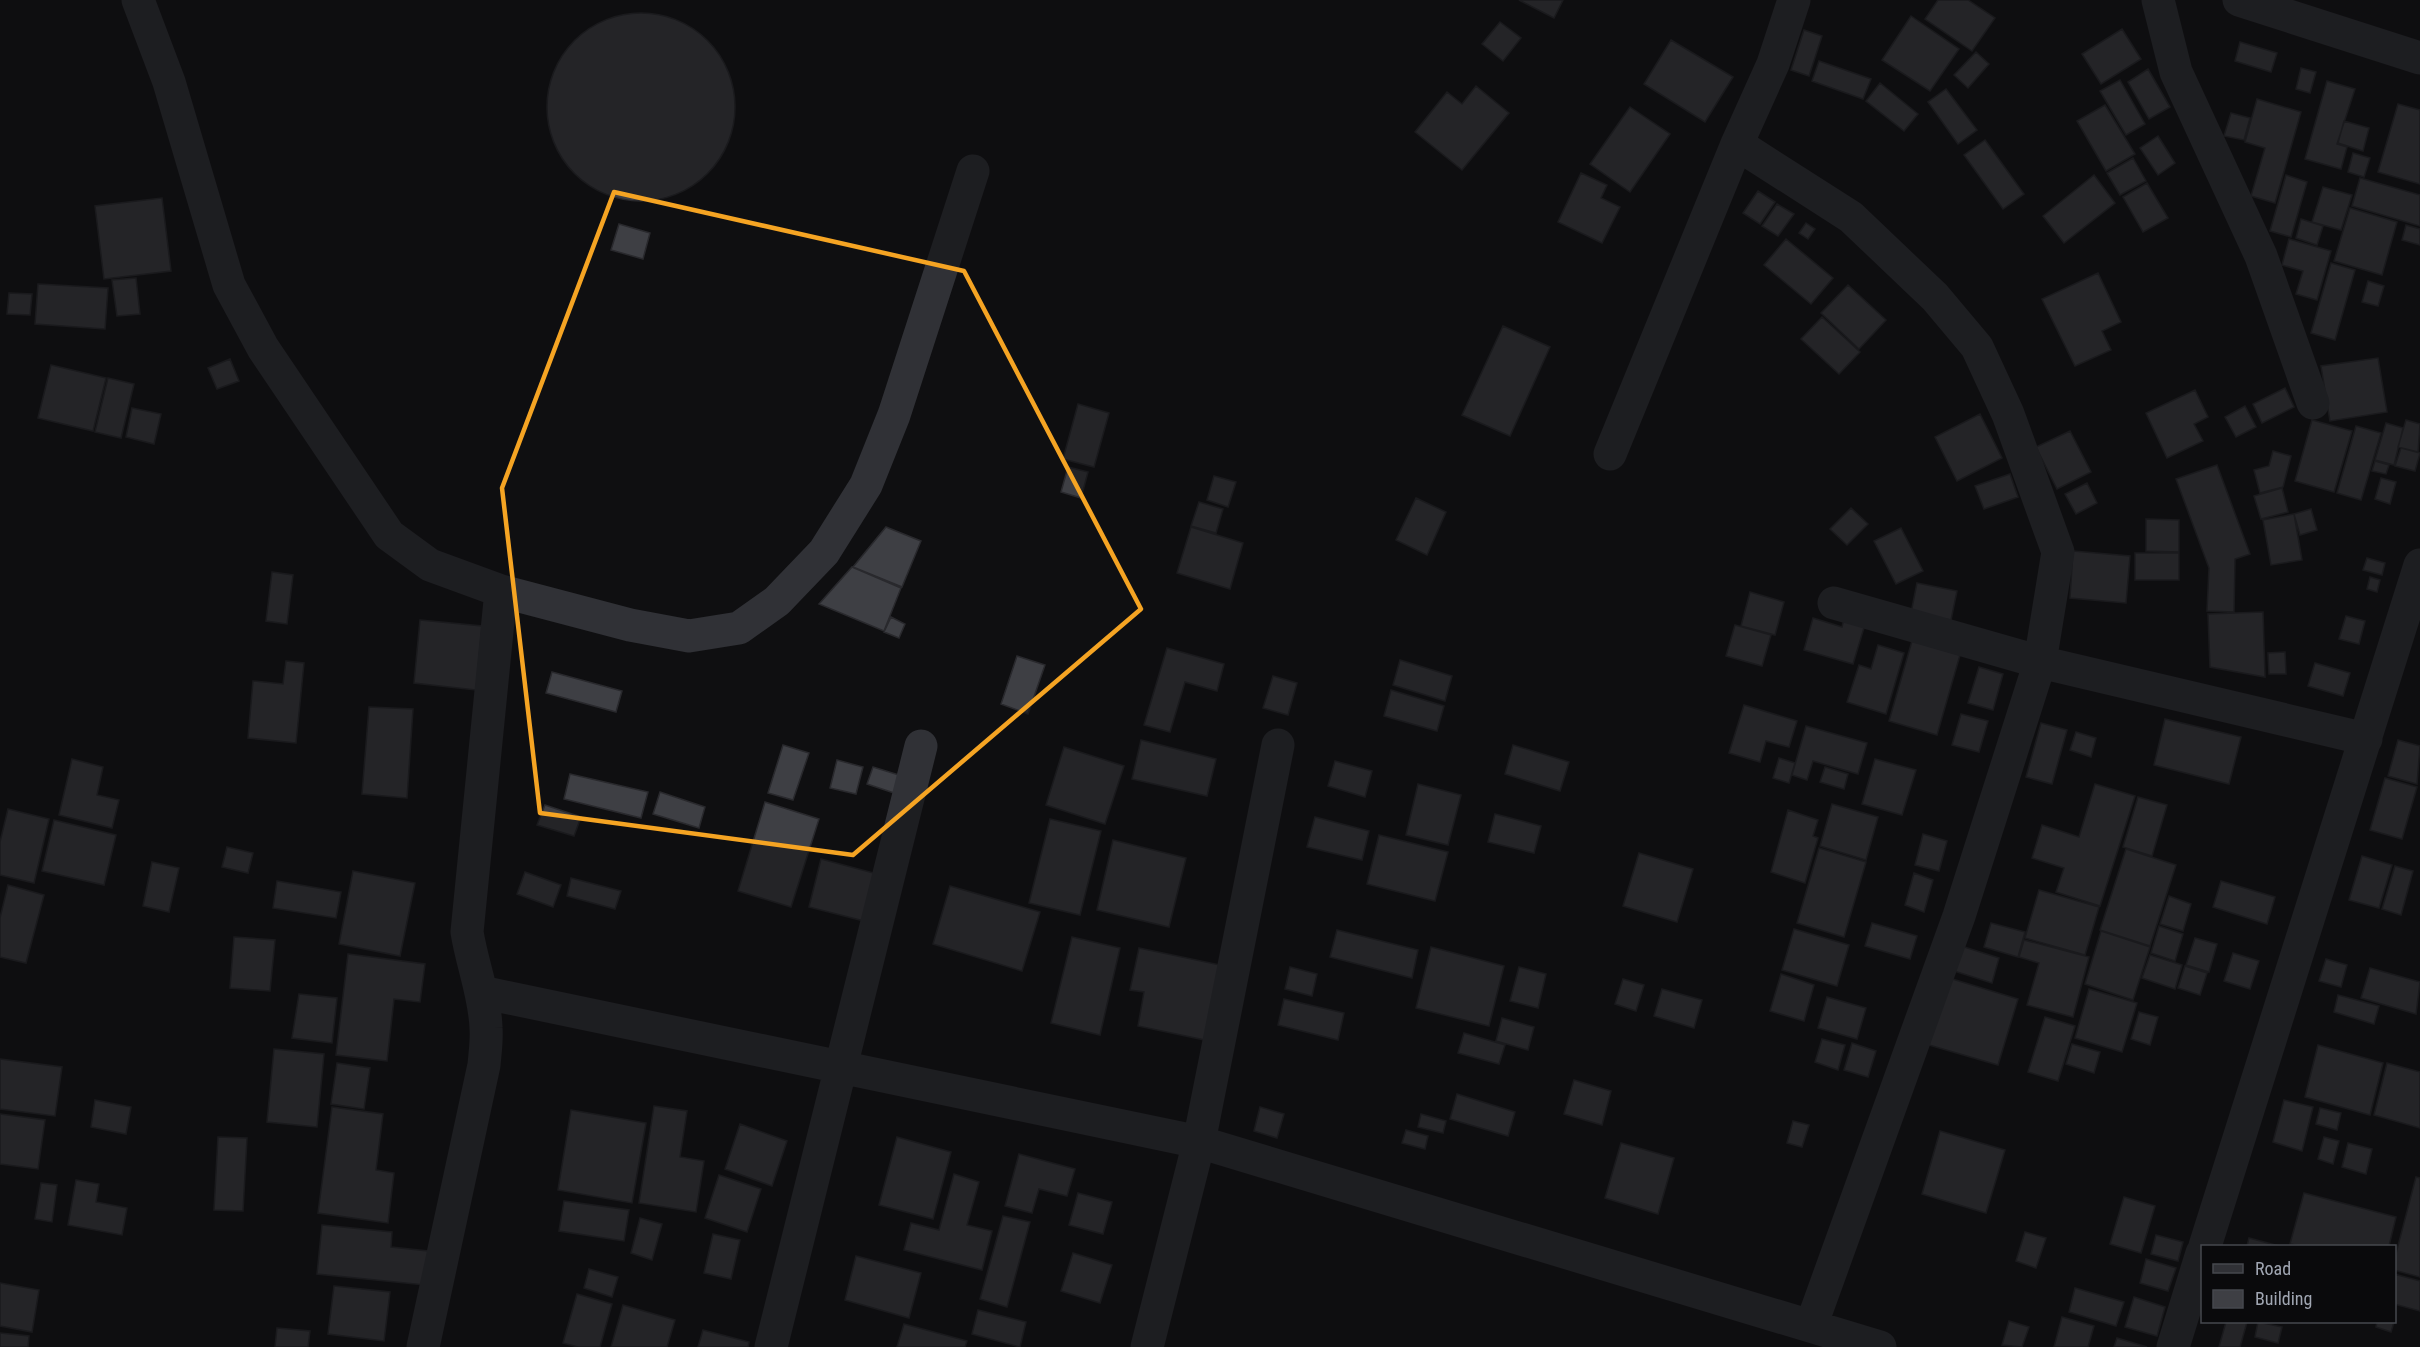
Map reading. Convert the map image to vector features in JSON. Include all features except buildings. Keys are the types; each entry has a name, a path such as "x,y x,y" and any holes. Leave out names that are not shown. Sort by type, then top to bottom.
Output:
{"street":[{"path":"138,0 169,82 229,285 263,348 389,535 430,565 501,591 630,624 689,636 739,628 777,601 824,552 866,485 894,415 973,171"},
{"path":"1610,454 1737,144 1773,64 1794,0"},
{"path":"2158,0 2176,72 2261,256 2313,403"},
{"path":"2239,0 2420,58"},
{"path":"1737,144 1851,217 1935,297 1977,347 2008,414 2058,552 2040,662 1959,916 1811,1326"},
{"path":"2205,1245 2420,565"},
{"path":"423,1347 484,1065 486,1028 481,992 473,966 467,932 501,591"},
{"path":"1834,603 2040,662 2366,739"},
{"path":"1147,1347 1199,1142 1278,745"},
{"path":"771,1347 921,746"},
{"path":"481,992 1199,1142 1880,1347"},
{"path":"2173,1347 2201,1256"}],"highlighted area":[{"path":"614,192 964,271 1141,609 853,855 540,813 502,488"}]}
